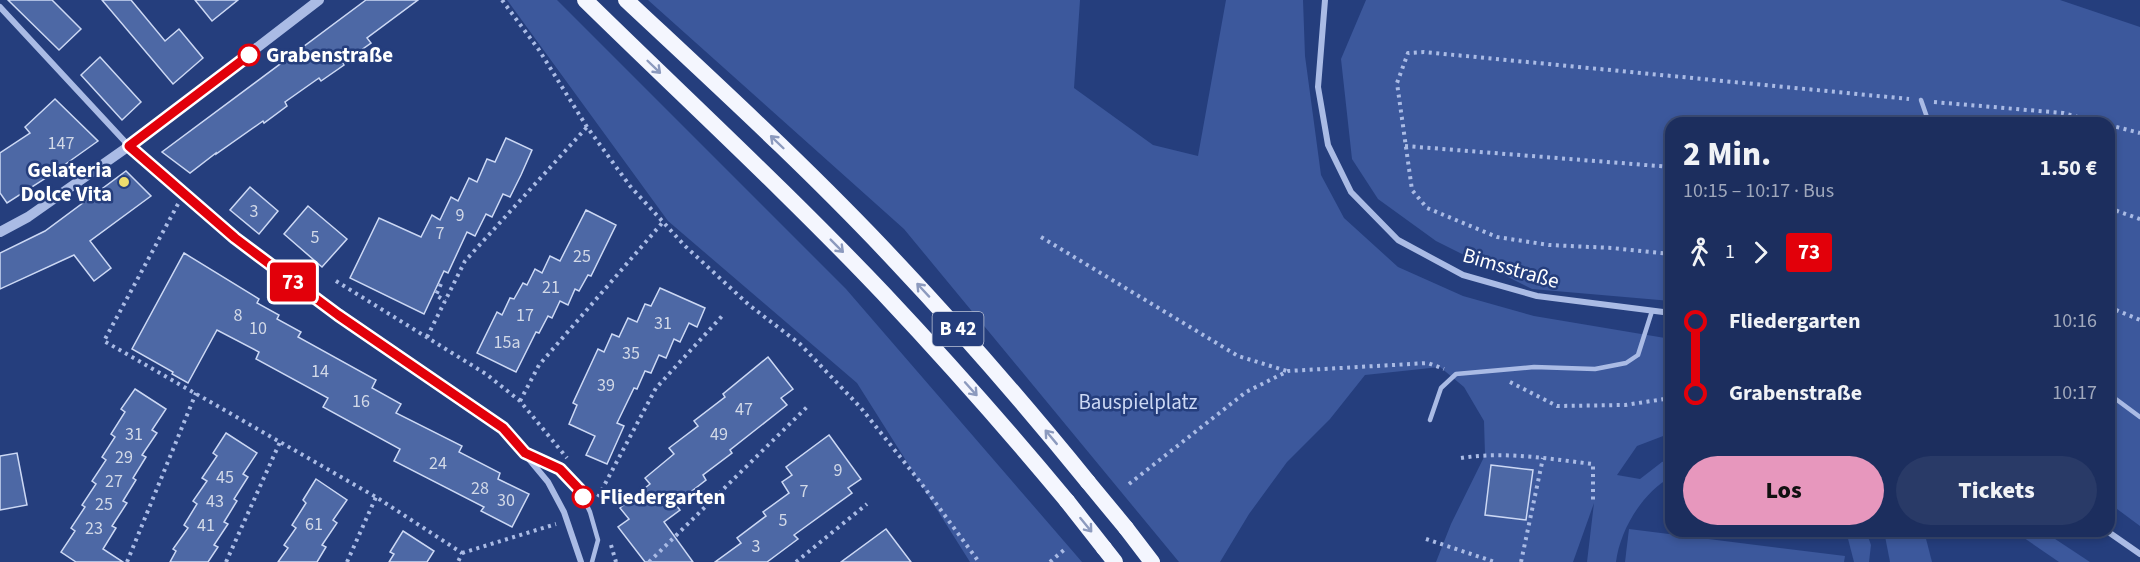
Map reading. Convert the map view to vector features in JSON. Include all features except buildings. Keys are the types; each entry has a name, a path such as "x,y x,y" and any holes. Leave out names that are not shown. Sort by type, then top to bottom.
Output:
{"highway":[{"name":"B 42","path":"585,0 783,192 883,293 1001,422 1115,562"},
{"name":"B 42","path":"626,0 802,166 896,261 1003,380 1089,482 1152,562"}],"street":[{"path":"0,232 28,217 129,146 319,0"},
{"name":"Bimsstraße","path":"1325,0 1318,87 1329,146 1351,192 1398,240 1463,275 1537,296 1665,312"},
{"path":"0,7 129,146 235,238 321,303 503,428 548,482 567,521 581,562"},
{"path":"2115,537 2140,554"}],"lane":[{"path":"1921,100 1927,117"},
{"path":"1430,420 1441,388 1456,374 1534,367 1595,369 1626,363 1638,355 1652,311"},
{"path":"2115,398 2140,417"},
{"path":"525,453 560,469 579,489 590,512 598,540 592,562"}],"path":[{"path":"502,0 539,50 587,128 630,186 685,246 749,305 800,344 861,408 921,483 979,562"},
{"path":"1665,253 1549,245 1497,237 1427,208 1412,190 1397,83 1408,53 2063,113 2078,117"},
{"path":"2115,127 2140,134"},
{"path":"427,337 465,261 587,128"},
{"path":"1405,146 1665,167"},
{"path":"183,194 104,341 376,497 462,553"},
{"path":"2115,210 2140,219"},
{"path":"520,402 538,364 663,222"},
{"path":"1041,237 1238,356 1288,371 1428,363 1456,374"},
{"path":"336,281 486,374 520,402 572,464"},
{"path":"441,284 436,295 445,301"},
{"path":"2115,310 2140,320"},
{"path":"586,503 599,497 656,388 723,315"},
{"path":"1129,484 1246,392 1288,371"},
{"path":"1490,371 1557,406 1625,405 1665,399"},
{"path":"127,562 196,393"},
{"path":"650,562 808,406"},
{"path":"226,562 280,442"},
{"path":"1461,458 1485,454 1593,464 1593,504"},
{"path":"1521,562 1543,458"},
{"path":"592,489 599,497 602,508"},
{"path":"347,562 376,497"},
{"path":"796,562 867,504"},
{"path":"458,562 462,553 567,521"},
{"path":"1426,539 1495,562"},
{"path":"610,540 616,562"},
{"path":"1050,562 1065,549"}],"green space":[{"path":"507,0 557,0 846,289 1082,562 970,562 857,383 668,221"},
{"name":"Bauspielplatz","path":"648,0 1080,0 1074,88 1153,145 1198,156 1226,0 1303,0 1305,56 1321,175 1344,218 1398,267 1463,296 1534,316 1665,338 1665,435 1637,446 1617,475 1640,479 1665,461 1665,481 1642,502 1634,514 1622,537 1616,562 1587,562 1594,503 1573,562 1436,562 1451,524 1485,455 1484,421 1464,387 1440,367 1365,375 1330,419 1287,462 1249,514 1220,562 1179,562 904,229","holes":["1491,466 1532,470 1526,520 1485,515"]},
{"path":"1366,0 2060,0 2140,27 2140,526 2115,507 2115,117 1665,117 1665,300 1532,289 1436,241 1378,199 1352,159 1341,59"},
{"path":"1629,529 1665,534 1665,537 1693,537 1845,556 1844,562 1625,562"},
{"path":"1848,537 1868,537 1871,545 1869,562 1854,562"},
{"path":"1885,537 1926,537 1932,562 1890,562"},
{"path":"2023,537 2052,537 2090,562 2059,562"}],"bus line":[{"name":"73","path":"249,55 129,146 235,238 321,303 503,428 525,453 560,469 579,489 583,497"}],"place":[{"name":"Grabenstraße","path":"249,55"},
{"name":"Gelateria Dolce Vita","path":"124,182"},
{"name":"Fliedergarten","path":"583,497"}]}
